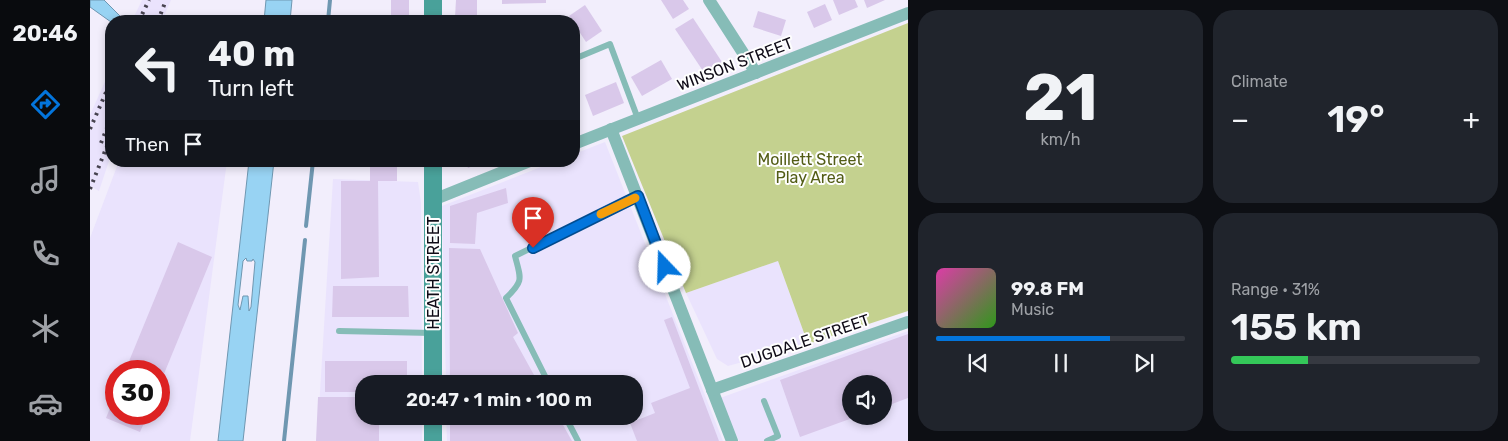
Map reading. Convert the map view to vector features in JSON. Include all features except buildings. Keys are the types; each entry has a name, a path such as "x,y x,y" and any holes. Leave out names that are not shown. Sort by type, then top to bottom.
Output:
{"main road":[{"path":"433,0 433,15"},
{"name":"HEATH STREET","path":"433,167 433,375"},
{"path":"433,425 433,441"}],"street":[{"path":"709,0 756,73"},
{"name":"WINSON STREET","path":"580,142 908,13"},
{"path":"611,129 732,441"},
{"path":"433,200 515,167"},
{"name":"DUGDALE STREET","path":"712,390 908,322"}],"lane":[{"path":"580,56 610,44 638,119"},
{"path":"544,375 506,298 520,284 521,280 515,256 638,196"},
{"path":"339,331 433,333"},
{"path":"764,400 778,436 767,441"},
{"path":"570,425 578,441"}],"shaded area":[{"path":"142,0 171,0 165,15 135,15"},
{"path":"105,81 105,167 107,167 99,191 90,186 90,115"},
{"path":"605,142 723,441 447,441 446,425 643,425 643,375 446,375 442,206 541,167 580,167 580,152"},
{"path":"117,167 226,167 190,441 90,441 90,238"},
{"path":"333,179 418,182 421,203 422,375 355,375 355,425 422,425 422,441 317,441"},
{"path":"778,261 808,344 728,366 717,359 686,293"},
{"path":"908,331 908,441 739,441 720,398"}],"green space":[{"name":"Moillett Street Play Area","path":"908,23 908,311 808,344 778,261 686,293 622,136"}],"water":[{"path":"90,0 104,0 119,15 105,15 105,18 90,7"},
{"path":"266,0 292,0 291,15 265,15"},
{"path":"248,167 273,167 243,441 218,441","holes":["246,258 247,261 252,261 253,259 255,262 251,307 249,311 248,296 243,296 240,310 238,305 243,261"]}],"waterway":[{"path":"329,15 330,0"},
{"path":"306,226 312,167"},
{"path":"284,441 305,240"}],"railway":[{"path":"142,15 149,0"},
{"path":"160,15 166,0"},
{"path":"90,129 105,95"},
{"path":"101,143 105,133"},
{"path":"90,189 105,151"}],"slow traffic":[{"path":"601,214 635,198"}],"route":[{"path":"533,248 638,196 665,267"}]}
